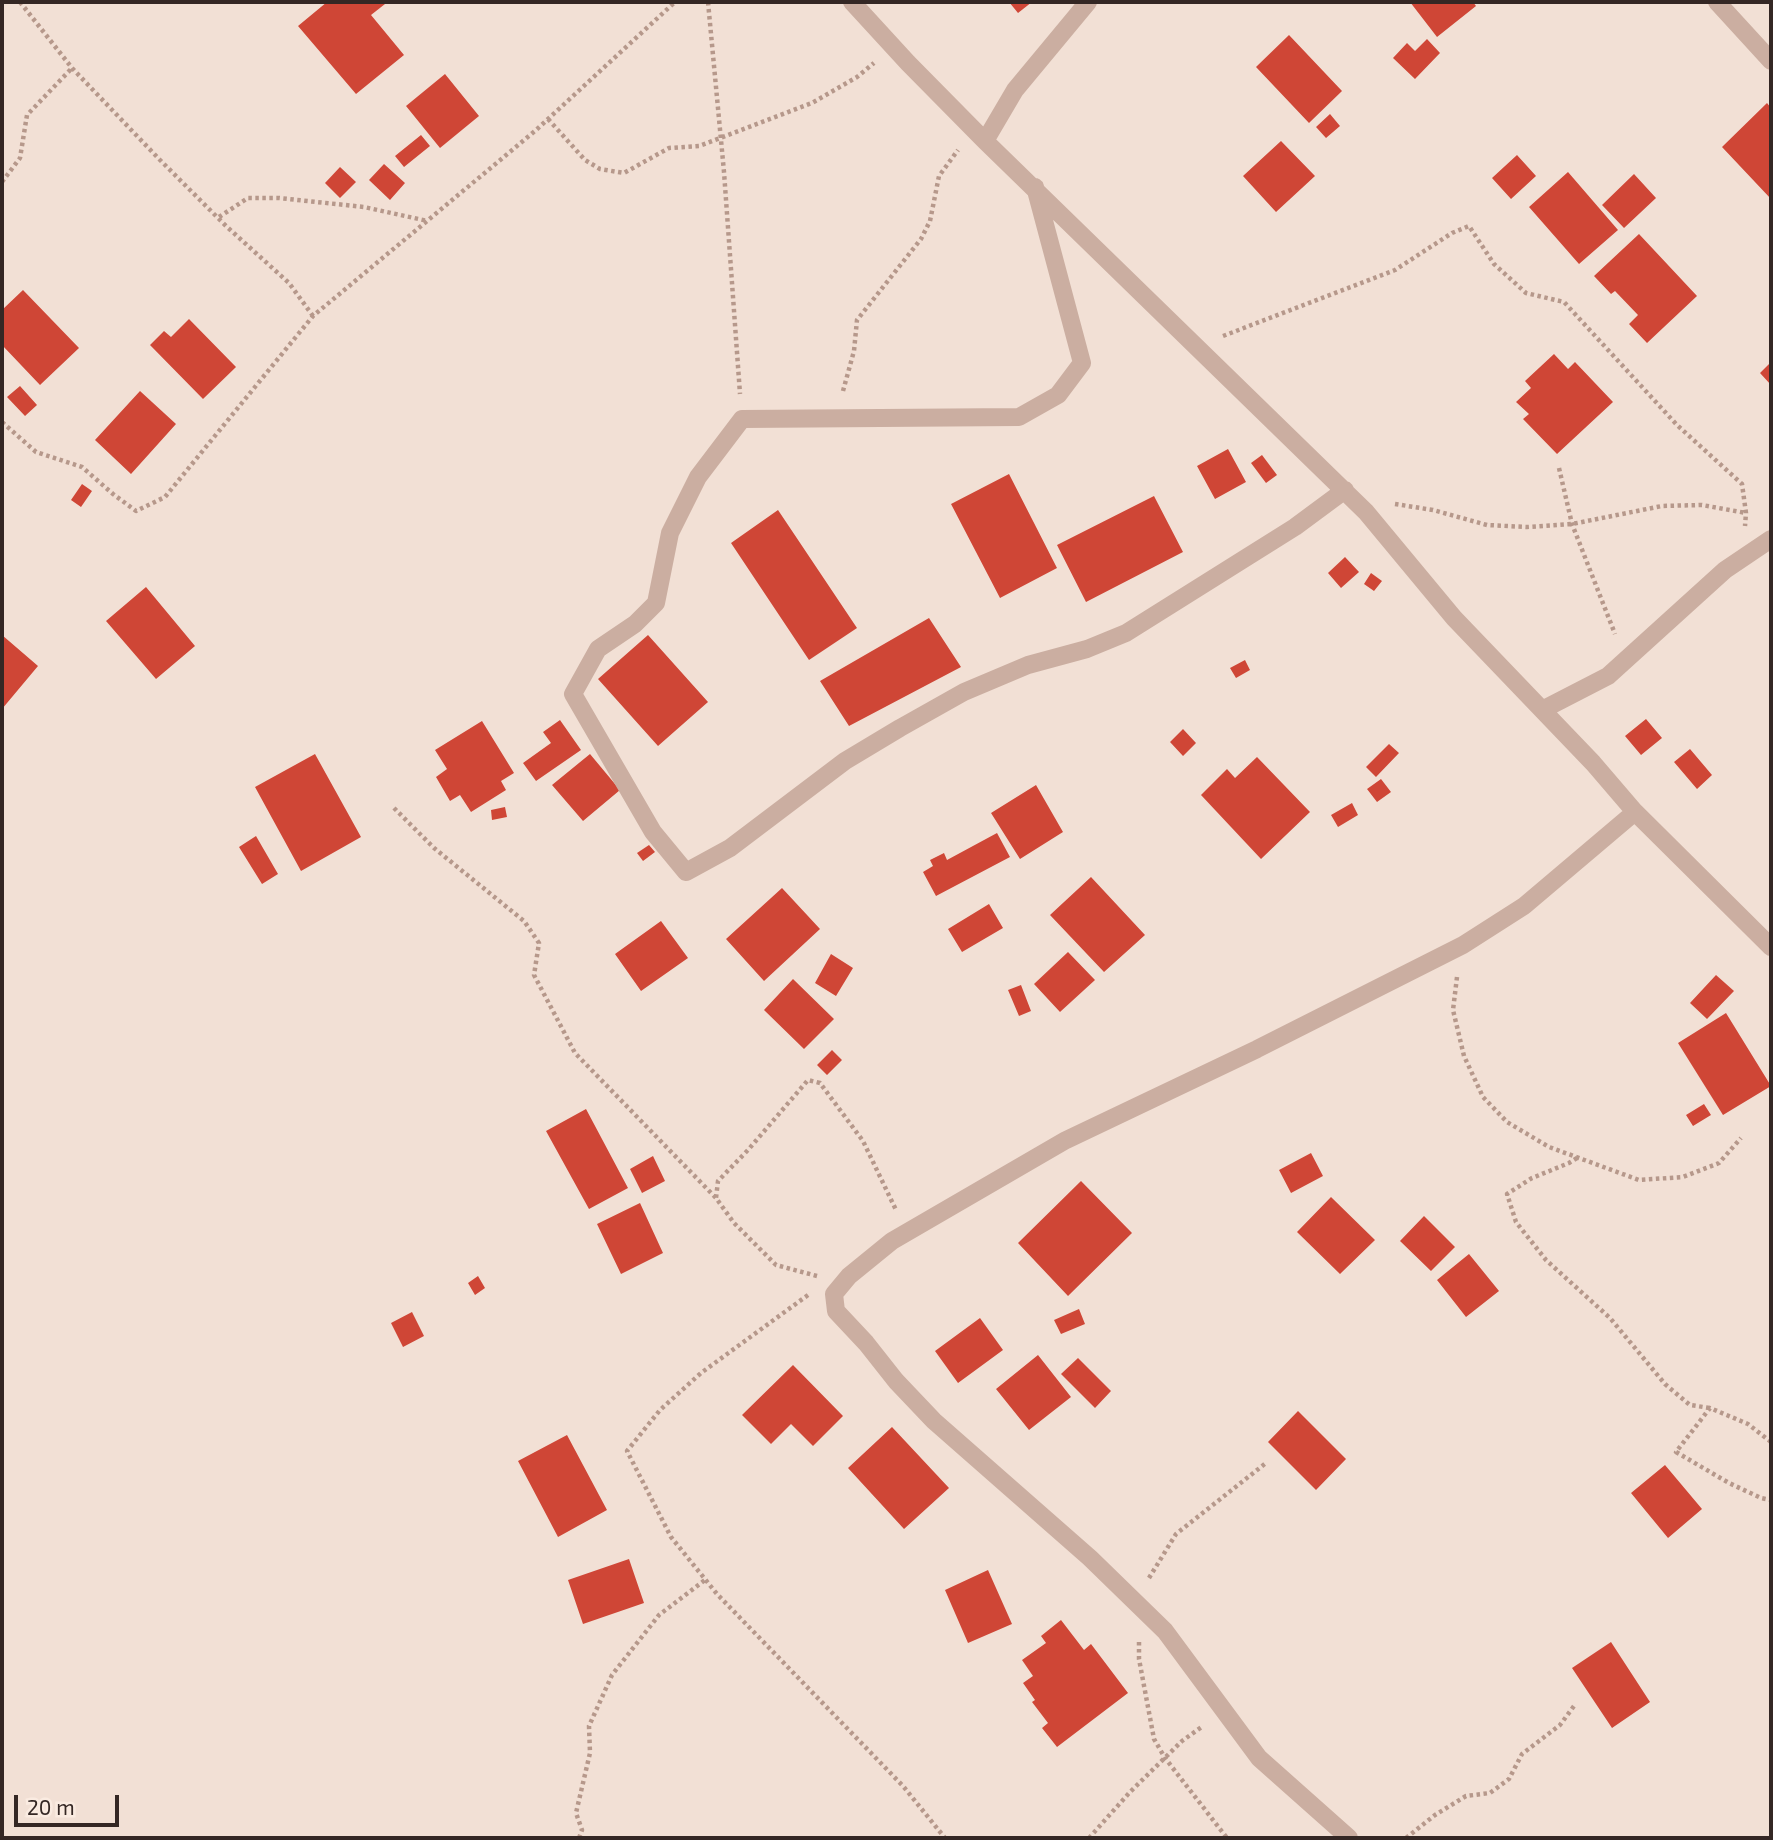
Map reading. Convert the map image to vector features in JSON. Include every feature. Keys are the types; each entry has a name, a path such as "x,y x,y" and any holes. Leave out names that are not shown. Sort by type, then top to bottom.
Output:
{"street":[{"path":"852,2 980,136 1350,496 1454,618 1593,763 1635,812 1771,947"},
{"path":"980,136 1088,2"},
{"path":"1717,2 1771,61"},
{"path":"1035,187 1082,363 1058,395 1019,416 742,419 698,477 670,533 656,603 635,624 598,649 573,694 653,832 686,872 730,848 845,761 889,734 964,692 1028,665 1087,649 1126,633 1295,527 1350,496"},
{"path":"1542,710 1608,676 1725,570 1771,539"},
{"path":"1349,1838 1259,1758 1166,1631 1090,1558 934,1421 896,1381 836,1311 834,1294 849,1276 906,1232 1066,1140 1257,1049 1463,945 1524,906 1635,812"}],"path":[{"path":"20,2 72,68 160,160 289,283 313,316"},
{"path":"2,422 36,452 82,467 136,511 165,497 313,316 548,119 675,2"},
{"path":"708,2 742,419"},
{"path":"548,119 584,160 600,169 624,173 669,148 699,146 812,103 857,77 894,47"},
{"path":"2,183 20,158 27,115 72,68"},
{"path":"835,418 854,351 857,320 921,239 930,221 939,176 949,159 980,136"},
{"path":"219,217 248,198 279,198 363,207 428,220"},
{"path":"1202,350 1224,335 1395,270 1452,233 1469,226 1494,264 1526,293 1564,302 1677,425 1742,484 1746,513 1742,559"},
{"path":"1559,468 1572,524 1624,662"},
{"path":"1350,496 1433,510 1487,525 1528,527 1572,524 1662,506 1702,505 1746,513"},
{"path":"394,808 434,848 524,921 539,943 534,975 575,1053 716,1198 734,1223 776,1265 816,1276 849,1276"},
{"path":"1463,945 1453,1010 1464,1056 1483,1097 1507,1122 1549,1147 1639,1180 1683,1177 1719,1163 1741,1138"},
{"path":"716,1198 718,1181 808,1080 820,1083 863,1141 906,1232"},
{"path":"1577,1158 1532,1178 1507,1194 1516,1222 1546,1260 1610,1318 1665,1384 1690,1405 1710,1408 1748,1424 1771,1442"},
{"path":"811,1293 701,1373 660,1410 627,1451 671,1537 705,1580 776,1657 903,1786 945,1838"},
{"path":"1710,1408 1676,1452 1729,1483 1771,1500"},
{"path":"579,1838 582,1830 576,1813 590,1753 589,1727 612,1675 659,1615 705,1580"},
{"path":"1406,1838 1435,1815 1466,1796 1490,1793 1509,1779 1522,1754 1560,1725 1574,1706"},
{"path":"1089,1838 1130,1792 1182,1741 1224,1711"}],"building":[{"path":"327,2 383,2 385,4 371,15 404,55 356,94 298,26"},
{"path":"1009,2 1032,2 1018,13"},
{"path":"1410,2 1473,2 1476,6 1437,37"},
{"path":"1289,35 1342,91 1309,123 1256,67"},
{"path":"1427,39 1440,53 1415,79 1393,58 1407,43 1415,51"},
{"path":"445,74 479,116 440,148 406,106"},
{"path":"1767,103 1771,108 1771,199 1722,147"},
{"path":"1330,114 1340,126 1326,138 1316,127"},
{"path":"421,135 430,146 404,167 395,156"},
{"path":"1281,141 1315,176 1276,212 1243,176"},
{"path":"1517,155 1536,176 1511,199 1492,178"},
{"path":"384,164 405,183 390,200 369,180"},
{"path":"340,167 356,182 340,198 325,183"},
{"path":"1568,172 1618,230 1579,264 1529,207"},
{"path":"1634,174 1656,198 1624,228 1602,205"},
{"path":"1639,234 1697,296 1647,343 1629,324 1638,315 1615,291 1611,294 1594,276"},
{"path":"23,290 79,348 40,385 2,345 2,310"},
{"path":"189,319 236,367 203,399 150,345 164,331 171,337"},
{"path":"1554,354 1568,369 1575,362 1613,402 1557,454 1523,419 1529,414 1516,402 1531,388 1525,381"},
{"path":"1771,362 1771,385 1760,373"},
{"path":"20,386 37,405 25,416 7,397"},
{"path":"140,391 176,424 131,474 95,440"},
{"path":"1228,449 1246,482 1215,499 1197,466"},
{"path":"1262,455 1277,475 1266,483 1251,463"},
{"path":"1009,474 1057,568 1000,598 951,504"},
{"path":"82,484 92,491 81,507 71,500"},
{"path":"1154,496 1183,552 1086,602 1057,545"},
{"path":"778,510 857,628 809,660 731,543"},
{"path":"1345,557 1359,572 1341,588 1328,573"},
{"path":"1371,573 1382,581 1374,591 1364,584"},
{"path":"146,587 195,646 156,679 106,621"},
{"path":"929,618 961,667 849,726 820,681"},
{"path":"2,635 38,666 2,709"},
{"path":"648,635 708,702 658,746 598,679"},
{"path":"1245,660 1250,670 1236,678 1230,668"},
{"path":"1646,719 1662,738 1641,755 1625,736"},
{"path":"560,720 581,750 536,781 523,763 551,743 543,732"},
{"path":"482,721 514,773 501,781 506,790 471,812 460,795 450,801 436,777 447,769 435,750"},
{"path":"1183,729 1196,743 1183,756 1170,742"},
{"path":"1389,744 1399,753 1376,777 1366,767"},
{"path":"1690,749 1712,775 1697,789 1674,762"},
{"path":"315,754 361,837 301,871 255,787"},
{"path":"590,754 620,790 583,821 552,785"},
{"path":"1257,757 1310,812 1261,859 1201,795 1227,769 1235,778"},
{"path":"1381,779 1391,792 1377,802 1367,789"},
{"path":"1036,785 1063,832 1020,859 991,813"},
{"path":"1352,803 1358,815 1338,827 1331,815"},
{"path":"505,807 507,817 492,820 491,810"},
{"path":"997,833 1010,857 936,896 923,872 933,866 930,860 944,853 947,860"},
{"path":"256,836 278,874 262,884 239,847"},
{"path":"649,845 655,852 643,861 637,853"},
{"path":"1091,877 1145,935 1104,972 1050,915"},
{"path":"782,888 820,929 764,981 726,939"},
{"path":"989,904 1003,928 962,952 948,929"},
{"path":"661,921 688,958 641,991 615,954"},
{"path":"1068,952 1095,980 1060,1012 1034,984"},
{"path":"831,954 853,968 836,996 815,983"},
{"path":"1716,975 1734,991 1707,1019 1690,1003"},
{"path":"793,979 834,1019 804,1049 764,1010"},
{"path":"1021,985 1031,1011 1019,1016 1008,990"},
{"path":"1726,1013 1771,1086 1723,1115 1678,1043"},
{"path":"832,1050 842,1060 827,1075 817,1065"},
{"path":"1704,1104 1711,1115 1693,1126 1686,1115"},
{"path":"586,1109 628,1188 589,1209 546,1131"},
{"path":"1311,1153 1323,1176 1291,1193 1279,1170"},
{"path":"653,1156 665,1181 642,1193 630,1169"},
{"path":"1081,1181 1132,1233 1068,1296 1018,1243"},
{"path":"1331,1197 1375,1240 1340,1274 1297,1232"},
{"path":"640,1203 663,1253 621,1274 597,1224"},
{"path":"1424,1216 1455,1247 1431,1271 1400,1241"},
{"path":"1469,1254 1499,1291 1466,1317 1437,1280"},
{"path":"478,1276 485,1288 475,1295 468,1283"},
{"path":"1079,1309 1085,1324 1061,1334 1054,1320"},
{"path":"412,1312 424,1336 403,1347 391,1323"},
{"path":"980,1318 1003,1350 958,1383 935,1351"},
{"path":"1038,1355 1071,1397 1029,1430 996,1389"},
{"path":"1078,1358 1111,1391 1095,1408 1061,1374"},
{"path":"793,1365 843,1416 813,1446 791,1424 771,1444 742,1415"},
{"path":"1298,1411 1346,1459 1316,1490 1268,1442"},
{"path":"892,1427 949,1488 904,1529 848,1468"},
{"path":"567,1435 607,1510 558,1537 518,1461"},
{"path":"1665,1465 1702,1509 1668,1538 1631,1493"},
{"path":"629,1559 644,1603 583,1624 568,1580"},
{"path":"988,1570 1012,1624 968,1643 945,1590"},
{"path":"1061,1620 1084,1650 1091,1644 1128,1693 1057,1747 1042,1728 1048,1723 1032,1702 1035,1700 1023,1683 1033,1676 1022,1660 1046,1643 1041,1636"},
{"path":"1611,1642 1650,1702 1612,1728 1572,1668"}]}
